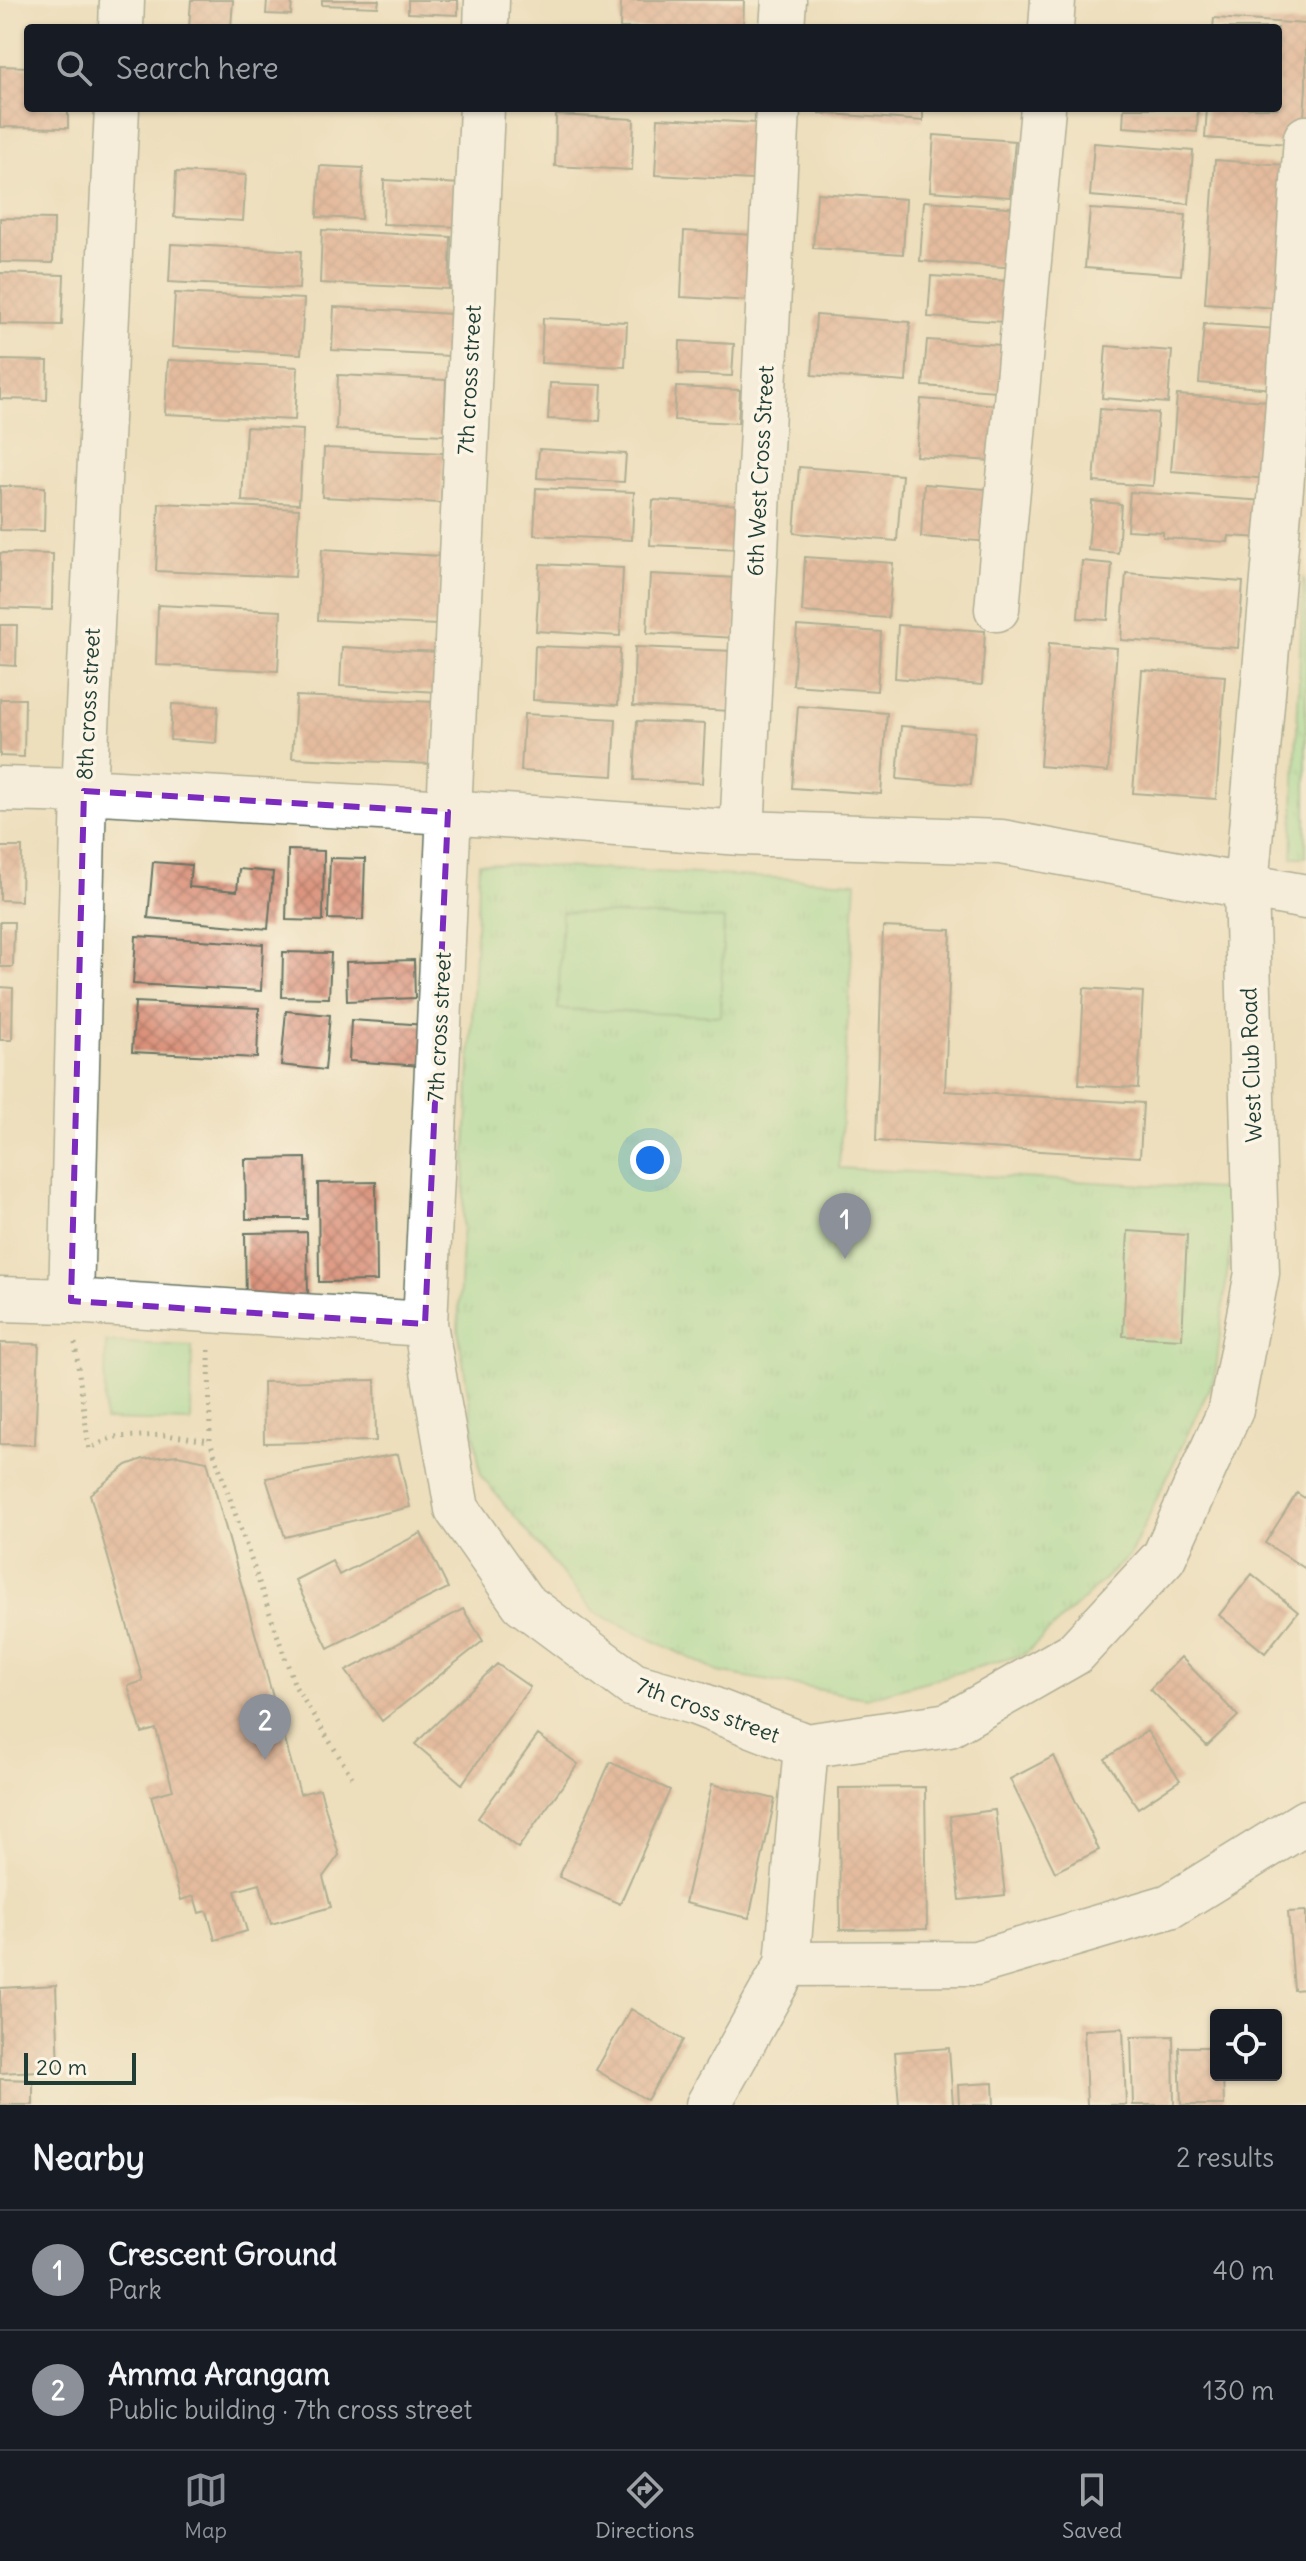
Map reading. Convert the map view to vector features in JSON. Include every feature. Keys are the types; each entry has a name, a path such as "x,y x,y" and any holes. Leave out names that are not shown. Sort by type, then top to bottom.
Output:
{"street":[{"path":"121,24 122,0"},
{"path":"486,24 487,0"},
{"path":"782,24 784,0"},
{"path":"1051,24 1053,0"},
{"name":"8th cross street","path":"71,1301 84,791 117,112"},
{"name":"7th cross street","path":"482,112 425,1324 457,1509 523,1603 633,1685 696,1703 806,1746"},
{"name":"6th West Cross Street","path":"742,833 778,112"},
{"path":"997,609 1043,112"},
{"name":"West Club Road","path":"806,1746 949,1725 1075,1653 1164,1557 1231,1409 1257,1273 1246,887 1286,431 1306,138"},
{"path":"1286,431 1306,488"},
{"path":"0,789 448,812 742,833 1001,842 1306,897"},
{"path":"0,1299 425,1324"},
{"path":"708,2105 787,1964 806,1746"},
{"path":"787,1964 976,1963 1170,1906 1306,1822"}],"path":[{"path":"71,1301 89,1449 113,1437 166,1435 210,1441"},
{"path":"208,1309 210,1441 295,1686 352,1777"}],"highlighted area":[{"path":"84,791 448,812 425,1324 71,1301"}],"green space":[{"path":"1303,577 1306,592 1306,857 1292,857"},
{"path":"479,863 856,882 839,1168 1237,1190 1215,1376 1130,1555 1025,1654 866,1698 718,1672 593,1611 481,1476 458,1329"},
{"path":"562,912 724,919 720,1016 558,1009"},
{"path":"106,1342 192,1346 191,1422 104,1420"}],"building":[{"path":"191,0 233,0 231,24 189,24"},
{"path":"267,0 292,0 291,15 266,14"},
{"path":"322,0 379,0 378,7 322,5"},
{"path":"408,0 458,0 458,15 408,13"},
{"path":"621,0 744,0 743,24 620,24"},
{"path":"1214,18 1306,24 1302,145 1205,138 1207,112 1282,112 1282,24 1213,24"},
{"path":"0,66 24,67 24,112 68,112 68,128 0,127"},
{"path":"923,112 923,121 819,113"},
{"path":"1124,112 1198,112 1197,132 1123,127"},
{"path":"556,115 634,119 632,170 555,166"},
{"path":"658,118 756,123 753,180 655,175"},
{"path":"934,135 1015,141 1010,197 930,191"},
{"path":"1094,143 1193,151 1189,204 1090,196"},
{"path":"1215,160 1300,166 1290,309 1205,303"},
{"path":"320,166 363,168 361,219 317,217"},
{"path":"176,172 246,175 243,221 174,217"},
{"path":"384,180 462,184 460,227 383,224"},
{"path":"817,193 906,199 903,254 813,248"},
{"path":"924,201 1021,208 1017,268 920,261"},
{"path":"1090,209 1186,215 1181,275 1085,268"},
{"path":"0,218 54,219 53,263 0,262"},
{"path":"322,230 451,237 449,289 320,283"},
{"path":"684,231 755,235 752,301 681,297"},
{"path":"171,244 301,251 299,289 169,282"},
{"path":"0,273 64,275 62,325 0,324"},
{"path":"931,276 1008,281 1005,322 928,317"},
{"path":"175,293 304,299 301,354 172,347"},
{"path":"334,307 452,314 450,356 332,350"},
{"path":"816,315 910,322 906,382 812,375"},
{"path":"543,318 627,322 625,367 541,363"},
{"path":"1204,324 1290,330 1286,390 1199,383"},
{"path":"927,340 1016,346 1012,392 923,386"},
{"path":"680,341 734,344 732,376 679,374"},
{"path":"1106,346 1172,351 1168,403 1102,398"},
{"path":"0,360 48,361 47,400 0,399"},
{"path":"168,360 298,367 295,420 165,414"},
{"path":"338,375 446,380 444,435 336,430"},
{"path":"550,383 602,385 600,421 548,419"},
{"path":"676,387 740,390 738,423 674,420"},
{"path":"1177,395 1286,402 1281,480 1171,471"},
{"path":"921,399 1012,406 1008,462 916,456"},
{"path":"1100,409 1158,413 1153,486 1094,482"},
{"path":"246,427 303,430 299,504 242,501"},
{"path":"324,448 444,453 441,503 322,497"},
{"path":"539,449 626,454 624,482 537,478"},
{"path":"799,467 902,475 897,541 794,533"},
{"path":"924,484 997,490 993,542 921,537"},
{"path":"0,486 45,487 44,531 0,530"},
{"path":"536,488 634,492 632,540 534,535"},
{"path":"1130,492 1266,501 1263,538 1229,536 1228,542 1163,538 1163,532 1127,530"},
{"path":"653,500 742,505 740,549 650,545"},
{"path":"1092,501 1121,504 1118,553 1088,550"},
{"path":"159,503 299,509 295,577 156,571"},
{"path":"322,549 441,556 438,625 318,620"},
{"path":"0,553 53,554 52,610 0,608"},
{"path":"805,557 893,563 888,618 802,612"},
{"path":"1082,561 1112,564 1108,620 1078,618"},
{"path":"540,564 623,568 620,636 536,631"},
{"path":"1126,573 1243,582 1238,648 1121,640"},
{"path":"650,574 738,578 736,638 647,633"},
{"path":"158,605 281,611 278,671 156,665"},
{"path":"0,625 17,625 16,666 0,665"},
{"path":"898,625 985,631 982,685 895,678"},
{"path":"797,626 881,632 877,691 793,685"},
{"path":"1049,643 1117,648 1108,772 1040,766"},
{"path":"535,646 620,649 618,705 533,700"},
{"path":"342,647 439,652 437,692 340,686"},
{"path":"635,647 734,651 731,711 633,706"},
{"path":"1142,670 1225,676 1216,799 1133,793"},
{"path":"296,696 434,702 431,764 292,758"},
{"path":"0,699 25,699 24,757 0,756"},
{"path":"172,704 218,706 216,743 170,740"},
{"path":"798,706 887,713 881,794 792,788"},
{"path":"524,714 616,719 613,776 521,771"},
{"path":"637,721 705,724 702,783 634,780"},
{"path":"901,726 975,732 971,785 897,779"},
{"path":"0,847 22,847 21,901 0,900"},
{"path":"288,850 324,851 323,921 286,920"},
{"path":"330,858 365,859 363,920 328,919"},
{"path":"153,862 191,865 189,887 237,891 239,869 273,872 268,929 148,918"},
{"path":"0,922 14,922 13,967 0,967"},
{"path":"883,927 951,930 945,1091 1143,1103 1140,1157 876,1141"},
{"path":"136,936 263,944 261,991 133,984"},
{"path":"283,952 331,953 329,998 282,997"},
{"path":"414,960 415,998 347,1001 346,962"},
{"path":"0,987 13,988 12,1040 0,1040"},
{"path":"1084,988 1143,992 1138,1088 1079,1085"},
{"path":"135,1002 259,1008 257,1058 132,1052"},
{"path":"286,1011 330,1015 325,1070 281,1065"},
{"path":"351,1020 426,1025 423,1066 349,1061"},
{"path":"306,1158 307,1219 246,1219 245,1159"},
{"path":"376,1182 377,1281 319,1282 318,1183"},
{"path":"1128,1231 1187,1235 1182,1339 1123,1336"},
{"path":"307,1232 308,1302 246,1303 245,1233"},
{"path":"0,1343 39,1344 35,1445 0,1444"},
{"path":"375,1380 376,1441 264,1443 263,1382"},
{"path":"398,1454 410,1507 285,1537 266,1478"},
{"path":"177,1455 207,1461 300,1794 320,1789 339,1855 323,1877 331,1907 271,1924 260,1884 235,1891 247,1931 215,1940 207,1911 199,1913 194,1896 181,1900 151,1796 173,1790 156,1729 142,1733 128,1686 143,1681 90,1494 127,1465 143,1459"},
{"path":"1297,1493 1306,1499 1306,1569 1265,1543"},
{"path":"421,1533 448,1588 328,1648 295,1580 332,1561 339,1575"},
{"path":"1252,1574 1298,1612 1265,1653 1219,1615"},
{"path":"463,1609 483,1641 382,1721 346,1671"},
{"path":"1181,1657 1238,1716 1207,1746 1150,1689"},
{"path":"497,1664 530,1687 462,1784 415,1744"},
{"path":"1147,1731 1180,1780 1138,1808 1105,1759"},
{"path":"538,1735 578,1764 518,1848 478,1818"},
{"path":"1054,1756 1099,1850 1055,1872 1010,1779"},
{"path":"610,1762 670,1790 620,1904 559,1877"},
{"path":"712,1784 775,1799 749,1918 685,1903"},
{"path":"925,1787 927,1929 840,1930 839,1788"},
{"path":"995,1810 1005,1895 960,1900 950,1816"},
{"path":"1306,1911 1306,1989 1294,1990 1288,1912"},
{"path":"56,1985 59,2070 0,2073 0,1988"},
{"path":"631,2009 683,2040 647,2100 596,2070"},
{"path":"1123,2028 1126,2105 1087,2105 1084,2030"},
{"path":"1173,2036 1174,2105 1133,2105 1131,2037"},
{"path":"1179,2047 1210,2047 1210,2081 1223,2081 1224,2105 1181,2105"},
{"path":"949,2048 953,2105 899,2105 895,2052"},
{"path":"0,2079 33,2080 33,2105 0,2105"},
{"path":"993,2083 994,2105 959,2105 958,2085"}],"place":[{"name":"Crescent Ground","path":"845,1259"},
{"name":"Amma Arangam","path":"265,1760"}]}
